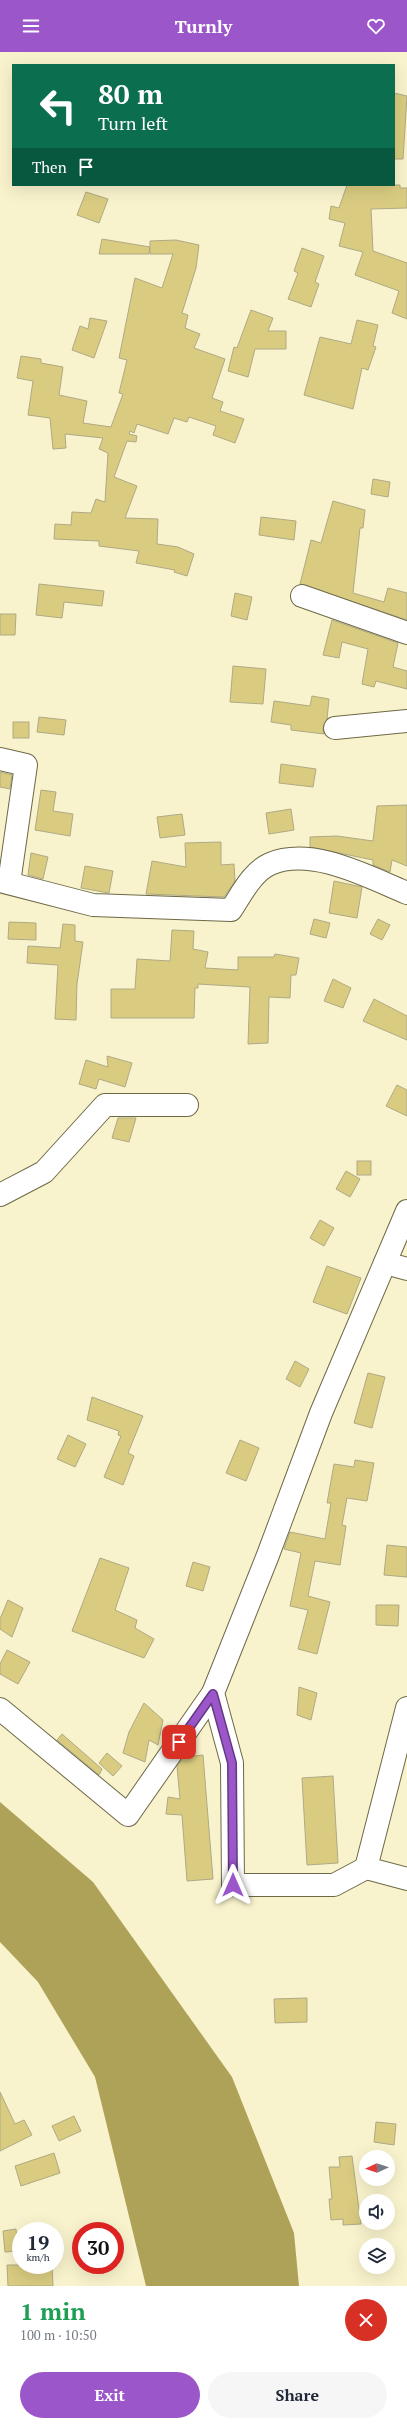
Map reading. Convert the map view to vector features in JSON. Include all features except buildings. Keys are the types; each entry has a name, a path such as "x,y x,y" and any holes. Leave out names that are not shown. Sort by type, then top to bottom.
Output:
{"street":[{"path":"302,596 407,633"},
{"path":"335,728 407,721"},
{"path":"0,759 26,764 5,882 93,905 231,910 252,878 269,864 296,858 337,864 407,893"},
{"path":"0,1195 44,1172 105,1105 187,1105"},
{"path":"0,1709 128,1815 213,1694 268,1555 321,1413 407,1211"},
{"path":"385,1263 407,1269"},
{"path":"213,1694 232,1763 233,1885 334,1885 366,1868 407,1879"},
{"path":"366,1868 407,1708"}],"shaded area":[{"path":"0,1802 93,1882 232,2077 294,2233 299,2286 146,2286 95,2077 38,1982 0,1942"}],"route":[{"path":"179,1742 213,1694 232,1763 233,1885"}]}
